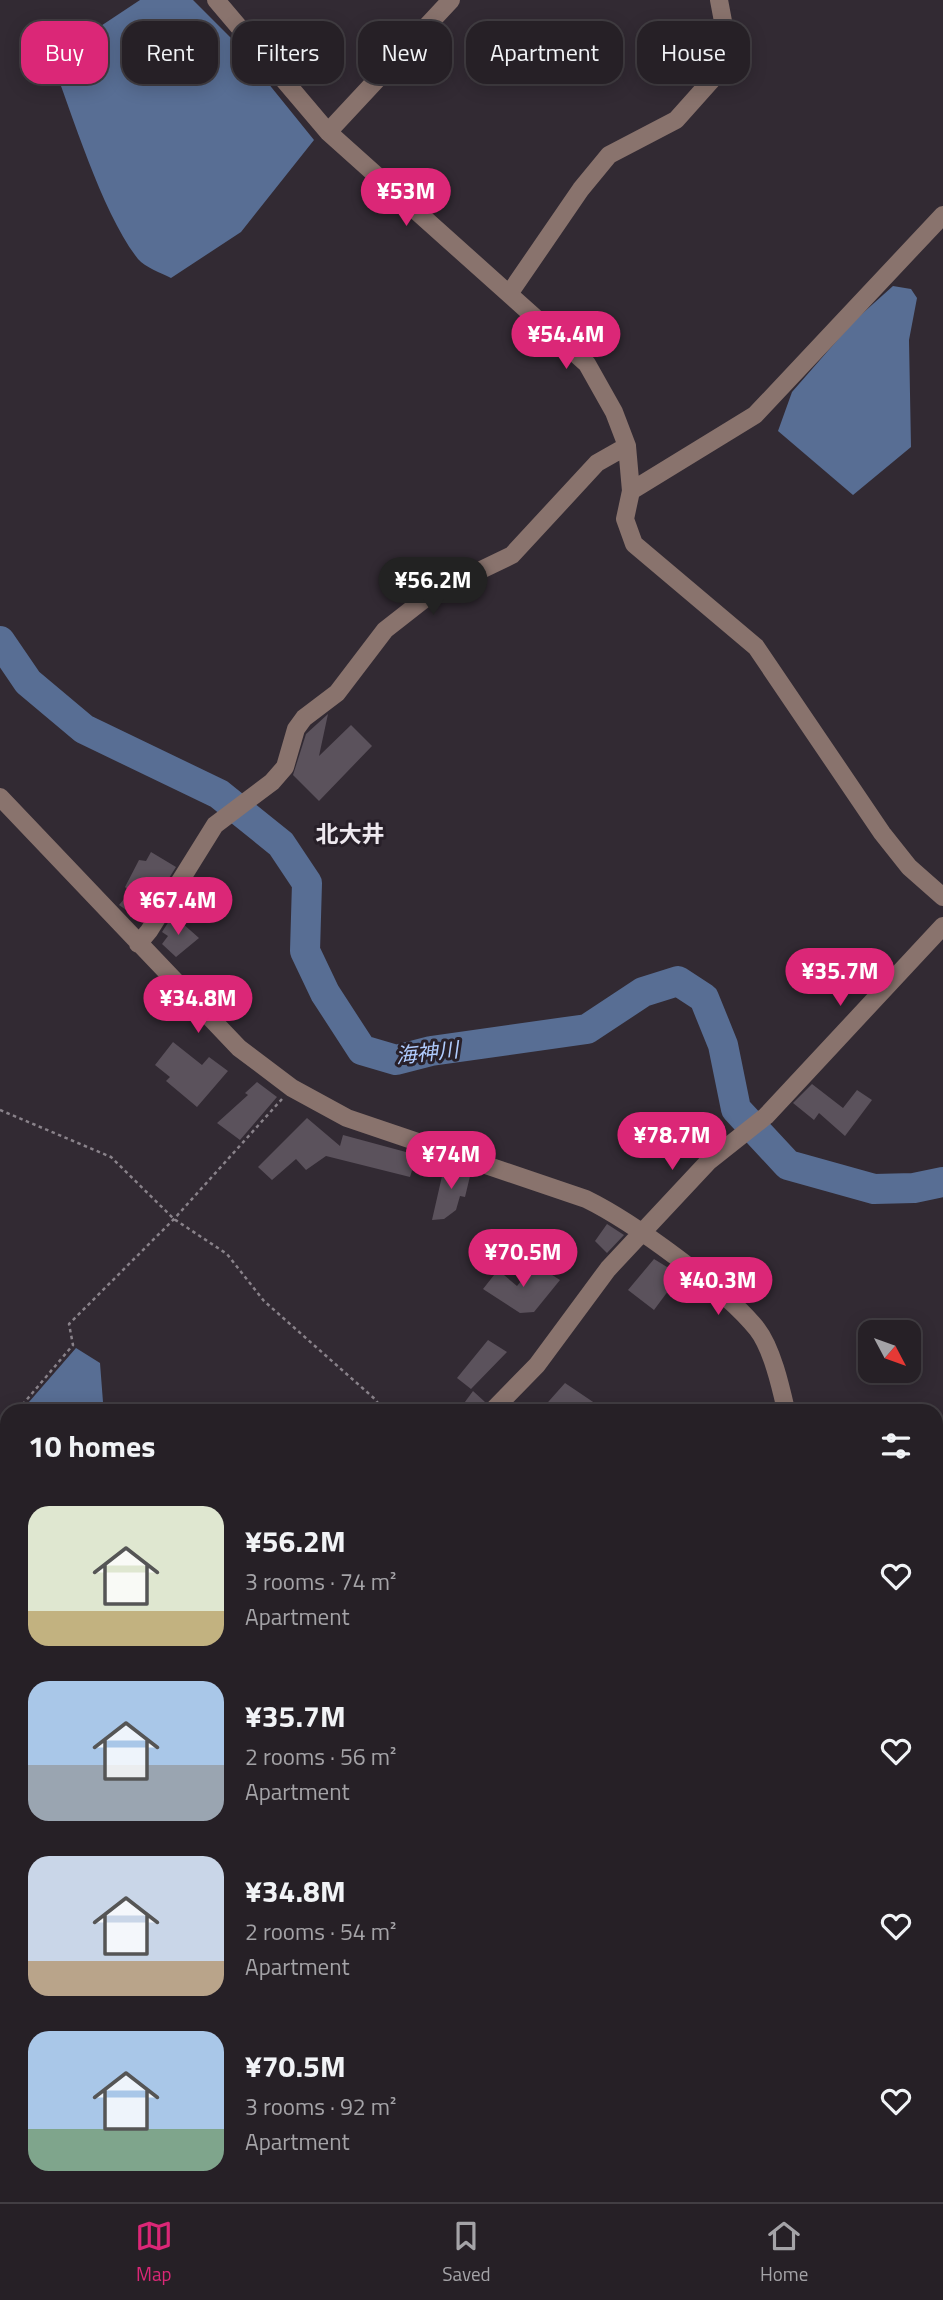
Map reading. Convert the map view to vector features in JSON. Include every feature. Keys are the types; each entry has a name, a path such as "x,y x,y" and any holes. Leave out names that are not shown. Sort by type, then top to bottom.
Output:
{"street":[{"path":"216,0 328,132 587,364 614,412 627,446 631,491 625,519 635,544 756,647 882,833 909,867 943,897"},
{"path":"328,132 451,0"},
{"path":"509,294 581,189 609,155 676,120 726,64 728,48 719,0"},
{"path":"631,491 755,415 943,215"},
{"path":"138,944 222,818 285,767 296,729 304,718 337,693 385,630 431,594 512,555 597,463 627,446"},
{"path":"0,797 239,1048 292,1088 347,1118 586,1199 610,1211 702,1279 759,1331 780,1384 785,1404"},
{"path":"499,1404 537,1365 608,1269 708,1162 766,1116 943,926"}],"path":[{"path":"23,1404 73,1345 69,1324 174,1219 292,1088"},
{"path":"0,1110 111,1157 174,1219 227,1254 264,1301 358,1383 377,1404"}],"water":[{"path":"140,0 193,0 214,21 122,21 122,84 218,84 218,25 232,39 232,84 269,84 314,140 241,232 171,278 141,262 125,240 100,191 60,84 108,84 108,21"},
{"path":"893,286 911,289 917,298 909,340 911,447 853,495 778,431 792,392 854,321"},
{"path":"76,1348 100,1363 102,1404 27,1404"}],"building":[{"path":"328,714 319,756 351,725 372,746 319,801 293,775 306,734"},
{"path":"151,852 176,867 142,921 119,905 130,892 125,887 139,860 146,861"},
{"path":"173,915 199,938 176,957 162,944 168,936 162,932"},
{"path":"173,1042 202,1065 209,1057 228,1071 197,1107 166,1081 170,1077 155,1065"},
{"path":"257,1082 277,1097 240,1140 217,1123 248,1095 245,1093"},
{"path":"812,1084 843,1108 857,1090 872,1100 845,1136 819,1113 814,1120 793,1103"},
{"path":"307,1118 340,1146 343,1135 417,1155 410,1177 326,1156 306,1170 296,1159 272,1180 258,1167"},
{"path":"445,1163 471,1172 465,1197 460,1196 456,1210 444,1219 432,1220"},
{"path":"607,1224 624,1235 607,1253 595,1241"},
{"path":"654,1259 680,1275 654,1310 628,1290"},
{"path":"535,1264 560,1280 534,1312 520,1313 483,1289 498,1270 517,1286"},
{"path":"488,1340 507,1352 471,1389 457,1378"},
{"path":"565,1383 596,1404 546,1404"},
{"path":"473,1391 485,1402 484,1404 463,1404"}],"waterway":[{"name":"海神川","path":"0,641 28,682 84,729 219,794 281,844 307,883 305,951 325,993 362,1050 396,1060 431,1051 587,1029 643,992 678,981 704,998 723,1045 736,1109 788,1165 874,1189 914,1188 943,1182"}],"district":[{"name":"北大井","path":"350,834"}]}
